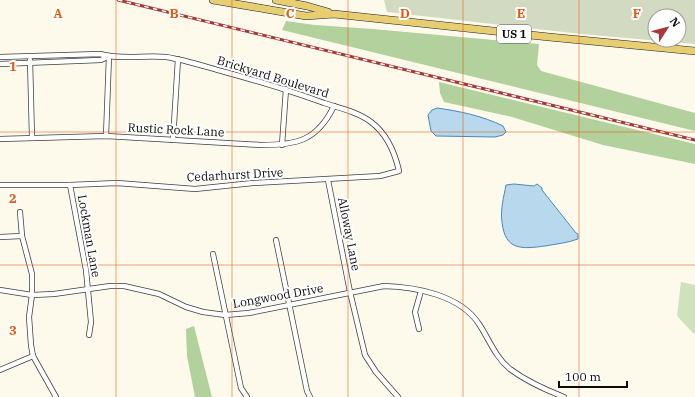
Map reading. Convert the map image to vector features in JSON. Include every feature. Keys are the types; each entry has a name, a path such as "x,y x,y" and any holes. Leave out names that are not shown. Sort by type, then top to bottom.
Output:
{"main road":[{"name":"US 1","path":"213,0 306,16 334,14"},
{"name":"US 1","path":"276,0 306,6 334,14 695,51"}],"street":[{"name":"Brickyard Boulevard","path":"0,57 100,54 109,56 142,56 178,59 286,89 366,119 379,129 390,144 399,171"},
{"path":"30,56 32,138"},
{"name":"Brickyard Boulevard","path":"0,64 101,60 109,56"},
{"path":"106,136 109,56"},
{"path":"173,140 178,59"},
{"path":"282,145 286,89"},
{"name":"Rustic Rock Lane","path":"0,139 106,136 282,145 313,134 327,120 334,106"},
{"name":"Cedarhurst Drive","path":"0,185 117,183 195,189 253,183 380,176 399,171"},
{"name":"Alloway Lane","path":"328,180 350,292 365,355 376,372 398,397"},
{"name":"Lockman Lane","path":"70,185 86,270 91,322 89,335"},
{"path":"20,212 22,236 32,274 30,332 33,356 56,397"},
{"path":"0,237 22,236"},
{"path":"276,240 288,305 307,391 310,397"},
{"path":"213,254 241,388 247,397"},
{"name":"Longwood Drive","path":"0,290 32,295 67,294 116,286 135,288 159,294 186,307 203,312 225,315 249,313 350,292"},
{"path":"350,292 384,286 402,287 437,294 452,301 466,310 478,322 497,355 510,369 530,381 561,396"},
{"path":"419,329 415,312 421,291"},
{"path":"0,370 33,356"}],"green space":[{"path":"384,0 695,0 695,44 687,43 687,8 647,8 647,40 581,34 387,12"},
{"path":"286,21 315,25 539,44 537,65 541,71 695,113 695,131 282,30"},
{"path":"439,82 695,144 695,164 603,145 512,117 444,102 440,93"},
{"path":"681,282 695,285 695,333 693,333 677,316"},
{"path":"194,326 212,397 195,397 187,356 186,329"}],"water":[{"path":"437,108 462,112 487,119 503,126 506,132 503,135 495,137 436,136 431,131 428,115 432,110"},
{"path":"514,184 534,186 537,184 542,188 542,190 578,234 578,239 570,242 529,248 516,246 511,243 504,231 502,222 502,203 506,185"}],"railway":[{"path":"118,0 695,140"}]}
